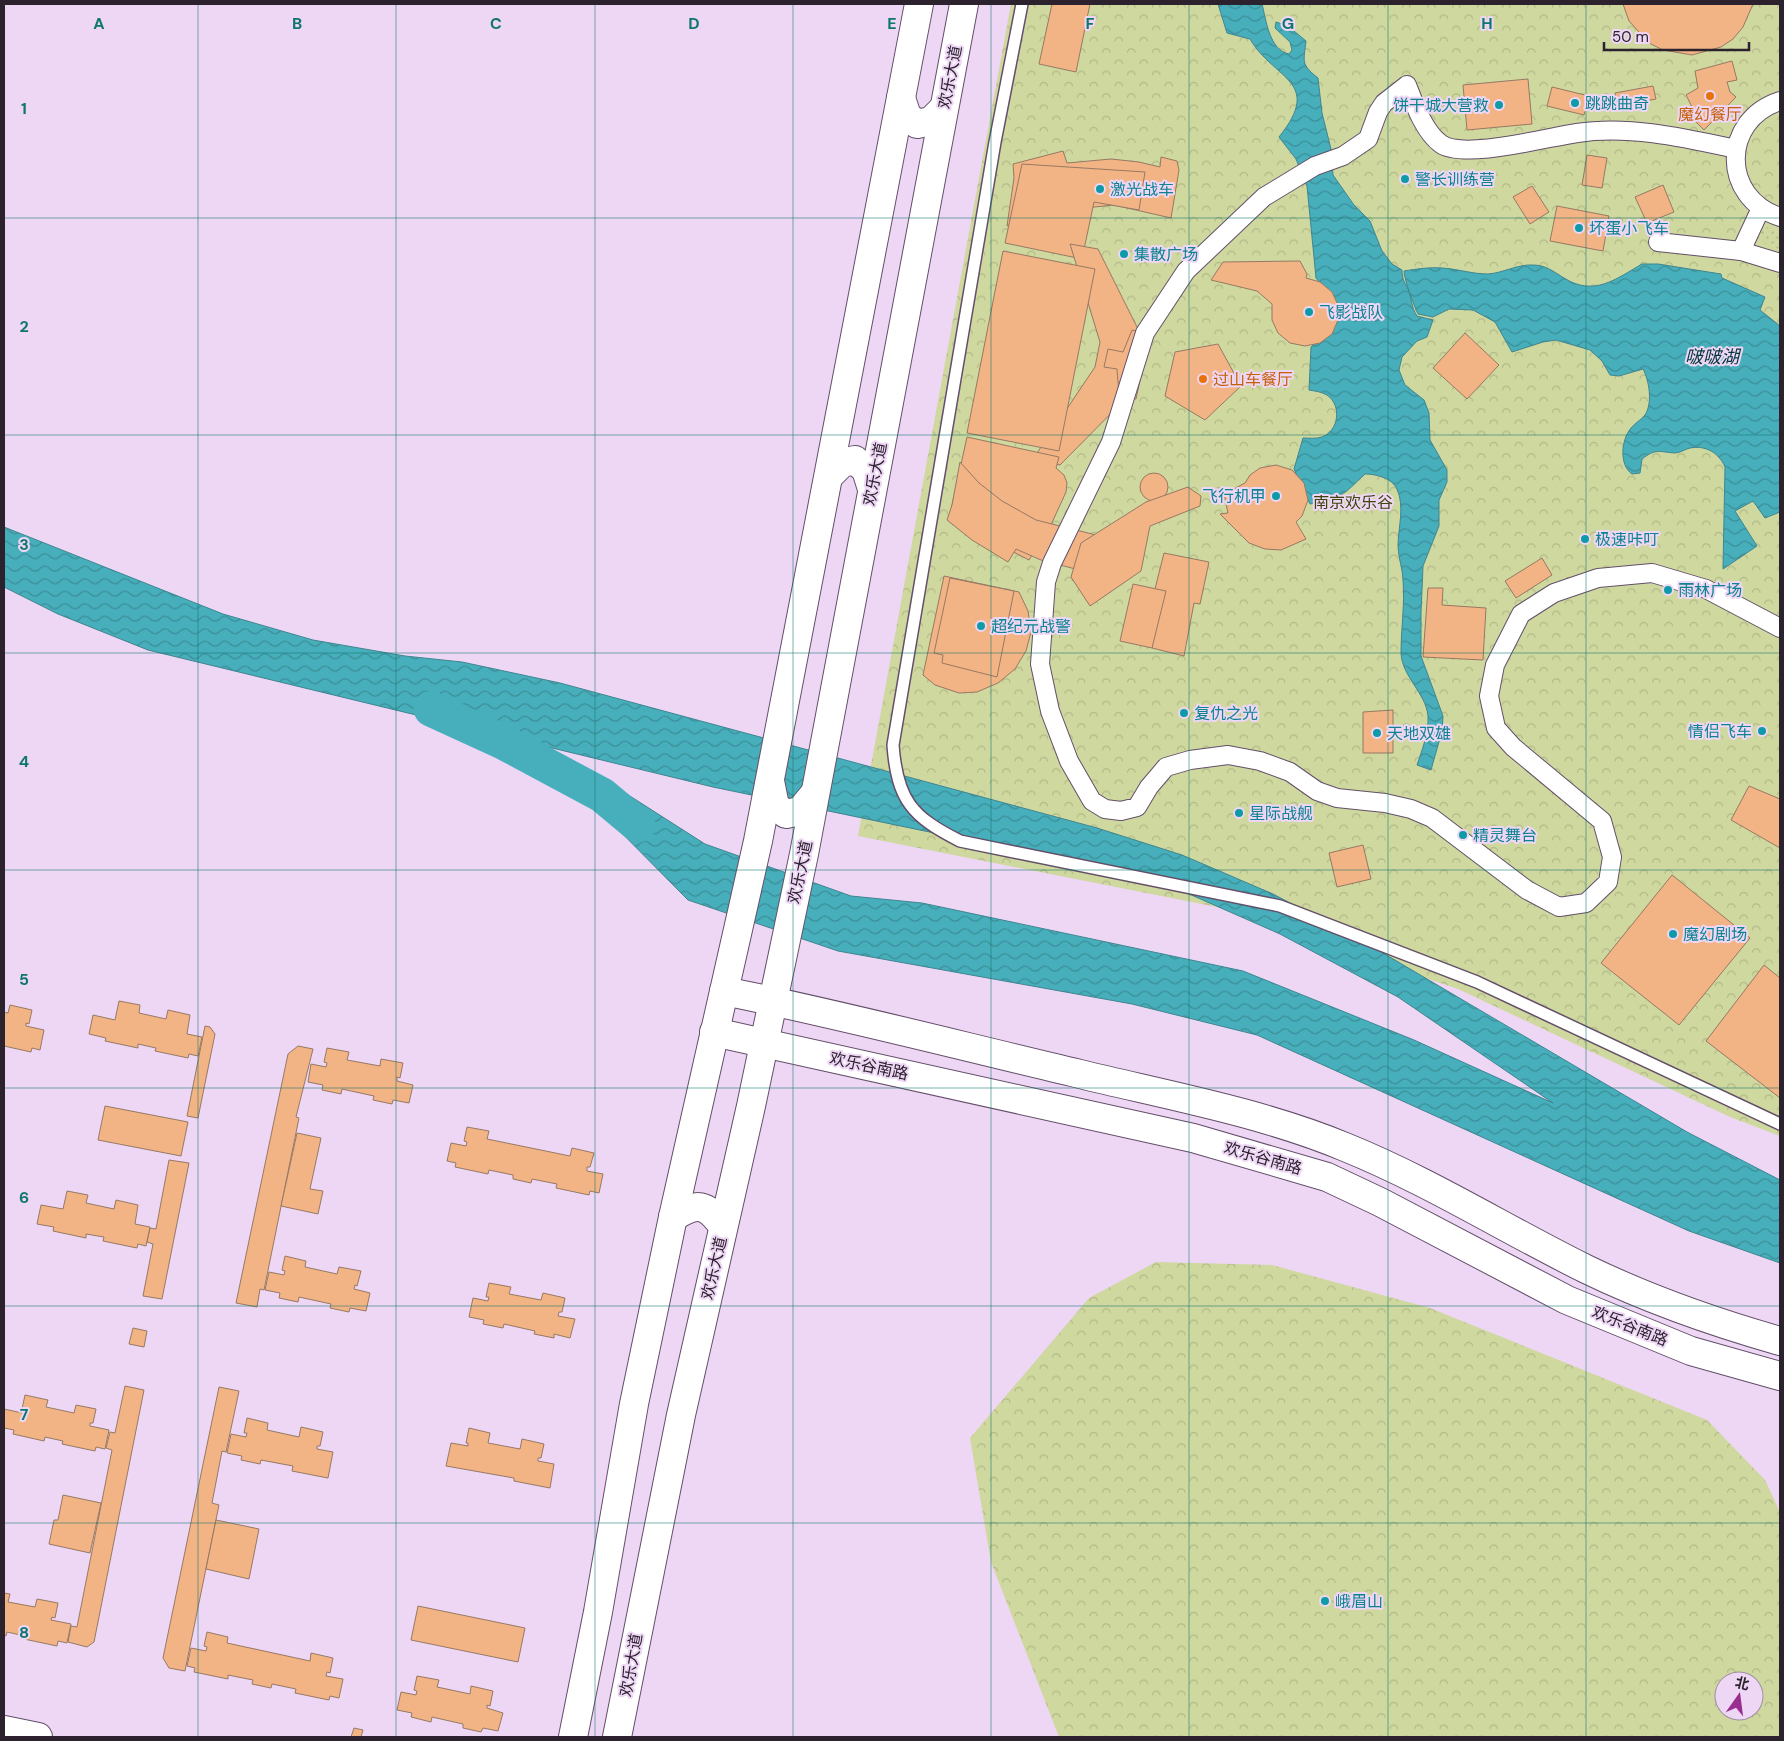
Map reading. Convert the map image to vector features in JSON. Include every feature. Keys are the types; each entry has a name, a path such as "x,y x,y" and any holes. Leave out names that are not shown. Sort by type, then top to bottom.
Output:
{"main road":[{"path":"573,1737 634,1404 673,1217 770,781 919,4"},
{"name":"欢乐大道","path":"617,1737 679,1424 765,1044 804,854 964,4"},
{"path":"901,98 907,116 917,124 931,121 944,108"},
{"path":"829,476 842,463 855,460 866,470 872,488"},
{"path":"770,781 775,806 786,814 800,811 815,793"},
{"name":"欢乐谷南路","path":"724,990 1199,1103 1318,1137 1401,1172 1585,1268 1653,1299 1710,1321 1780,1341"},
{"name":"欢乐谷南路","path":"714,1032 1193,1138 1327,1177 1380,1202 1567,1300 1691,1351 1780,1376"},
{"path":"673,1217 689,1207 699,1206 712,1211 723,1226"},
{"path":"1636,1330 1658,1329 1664,1322 1664,1314 1653,1299"},
{"path":"587,1667 596,1680 607,1686 618,1685 629,1675"},
{"path":"4,1730 38,1737"}],"street":[{"path":"1736,150 1623,131 1579,133 1487,149 1442,145 1430,132 1413,101 1407,85 1381,108 1368,139 1343,156 1315,166 1289,180 1264,197 1186,271 1145,333 1111,442 1046,582 1040,664 1050,712 1069,761 1092,800 1105,809 1121,811 1137,807 1149,787 1166,767 1190,760 1228,755 1260,761 1290,772 1317,791 1337,798 1385,803 1411,809 1432,818 1527,890 1559,907 1586,903 1608,882 1612,857 1602,821 1513,747 1496,728 1489,696 1495,665 1521,614 1554,593 1598,578 1652,573 1706,589 1780,628"},
{"path":"1780,101 1768,105 1753,116 1742,131 1736,150 1736,168 1742,186 1753,202 1780,217"},
{"path":"1740,252 1761,208"},
{"path":"1658,242 1740,252 1780,263"}],"lane":[{"path":"1022,4 995,142 893,745 895,775 909,804 930,826 960,841 1280,906 1360,935 1477,982 1780,1124"}],"green space":[{"name":"南京欢乐谷","path":"1011,4 1780,4 1780,1136 1730,1117 1458,989 1217,907 858,836"},
{"path":"1762,227 1780,229 1780,250 1757,239 1758,229"},
{"path":"1156,1262 1272,1265 1430,1308 1707,1420 1765,1480 1780,1512 1780,1737 1059,1737 991,1562 970,1438 1089,1298"}],"water":[{"path":"1218,4 1262,4 1273,40 1277,47 1289,54 1292,50 1290,42 1275,28 1276,22 1288,26 1306,41 1305,62 1308,69 1318,78 1322,113 1331,149 1333,175 1354,205 1370,221 1382,251 1392,264 1402,270 1402,276 1417,316 1433,320 1427,337 1417,341 1402,357 1399,370 1405,385 1424,400 1429,413 1430,440 1447,470 1447,482 1439,500 1439,526 1423,566 1421,656 1443,716 1442,731 1431,770 1417,765 1426,735 1428,716 1423,700 1402,662 1403,576 1398,550 1401,503 1397,489 1395,485 1383,477 1365,474 1341,495 1310,504 1294,469 1303,438 1320,438 1328,434 1335,424 1336,418 1335,405 1332,399 1325,394 1309,390 1311,347 1331,330 1333,299 1316,278 1307,186 1296,159 1279,137 1292,118 1297,104 1296,92 1290,82 1260,53 1250,39 1227,33"},
{"name":"啵啵湖","path":"1642,264 1658,264 1721,274 1722,278 1765,297 1760,310 1780,326 1780,512 1765,518 1753,501 1735,511 1757,546 1723,569 1725,467 1716,454 1707,449 1696,447 1677,453 1651,453 1642,459 1640,473 1632,474 1625,465 1623,445 1625,439 1631,428 1645,415 1649,404 1647,379 1643,369 1619,376 1610,375 1602,361 1590,350 1556,340 1512,352 1495,322 1473,310 1449,309 1433,317 1418,314 1404,275 1404,271 1423,268 1488,274 1527,265 1538,265 1550,269 1575,283 1595,286 1614,280"},
{"path":"4,527 223,614 313,640 405,656 462,662 560,683 1097,828 1182,855 1273,894 1371,946 1687,1132 1780,1180 1780,1263 1689,1231 1257,1035 1132,1004 838,951 688,900 596,807 608,782 705,844 851,896 922,903 1243,971 1414,1040 1553,1103 1398,997 1280,934 1180,890 1045,856 713,787 148,650 58,614 4,587"}],"building":[{"path":"1052,4 1090,4 1076,72 1039,64"},
{"path":"1623,4 1753,4 1743,27 1733,39 1721,47 1692,55 1663,50 1649,43 1629,21"},
{"name":"魔幻餐厅","path":"1732,61 1737,80 1727,82 1730,92 1736,97 1704,130 1690,116 1693,109 1686,95 1698,88 1695,71"},
{"path":"1528,79 1532,124 1467,130 1463,85"},
{"path":"1653,86 1656,99 1618,106 1615,93"},
{"path":"1552,87 1589,96 1584,115 1547,106"},
{"path":"1063,151 1067,163 1111,159 1139,162 1160,167 1161,157 1177,161 1179,170 1171,218 1114,205 1065,210 1042,216 1042,211 1007,226 1014,178 1013,164"},
{"path":"1587,155 1607,158 1602,188 1582,185"},
{"path":"1022,164 1145,172 1139,210 1094,202 1082,259 1005,243"},
{"path":"1663,185 1674,212 1647,223 1635,197"},
{"path":"1532,186 1549,212 1530,224 1513,197"},
{"path":"1557,206 1609,216 1603,251 1550,241"},
{"path":"1070,244 1098,249 1147,347 1138,386 1060,465 1033,459 1095,367 1100,342"},
{"path":"1003,251 1095,269 1059,451 967,433"},
{"path":"1300,261 1307,274 1306,278 1320,282 1332,292 1338,305 1338,320 1332,334 1320,343 1305,346 1290,343 1278,333 1272,320 1272,304 1257,291 1211,280 1223,262"},
{"path":"1132,330 1150,334 1136,399 1119,395 1117,369 1104,367 1108,349 1123,352"},
{"path":"1465,333 1499,365 1467,399 1433,368"},
{"path":"1218,344 1241,386 1205,420 1165,396 1175,352"},
{"path":"967,437 1059,457 1056,468 1064,475 1067,483 1066,492 1050,527 1029,560 949,519"},
{"path":"960,462 979,483 1002,501 1036,520 1116,540 1103,594 1085,589 1087,572 1041,560 1016,549 1008,562 972,540 947,520 952,505"},
{"path":"1276,465 1292,470 1304,483 1308,500 1302,516 1296,522 1306,539 1281,550 1265,549 1249,543 1220,514 1228,513 1224,494 1245,483 1250,475 1260,468"},
{"path":"1154,473 1164,477 1168,487 1164,497 1154,501 1144,497 1140,487 1144,477"},
{"path":"1188,487 1201,496 1200,506 1150,526 1141,571 1090,606 1071,577 1081,543 1146,502"},
{"path":"1164,553 1209,562 1200,604 1194,603 1184,656 1152,648 1155,589"},
{"path":"1542,558 1552,575 1516,598 1505,581"},
{"path":"944,576 1019,592 1028,611 1031,632 1026,651 1015,669 998,683 977,692 959,693 935,685 923,675"},
{"path":"950,578 1014,591 997,677 942,663 943,655 934,653"},
{"path":"1133,584 1166,591 1152,648 1120,641"},
{"path":"1428,588 1443,588 1442,605 1486,608 1483,660 1423,657"},
{"path":"1393,710 1393,753 1363,753 1363,712"},
{"path":"1749,786 1780,799 1780,848 1731,820"},
{"path":"1363,845 1371,879 1337,887 1329,853"},
{"path":"1672,875 1750,938 1679,1025 1601,963"},
{"path":"1764,965 1780,978 1780,1098 1706,1041"},
{"path":"119,1001 140,1005 139,1013 166,1019 168,1010 190,1015 187,1034 202,1037 198,1056 189,1054 188,1058 155,1051 156,1048 138,1044 138,1048 105,1041 106,1038 89,1034 93,1015 115,1020"},
{"path":"10,1005 32,1010 29,1024 26,1023 26,1026 44,1030 40,1050 32,1048 31,1052 4,1046 4,1012 8,1013"},
{"path":"205,1026 210,1027 215,1034 198,1118 187,1116"},
{"path":"298,1046 313,1049 296,1117 299,1118 264,1290 260,1289 257,1307 236,1303 288,1054"},
{"path":"327,1048 349,1052 347,1060 380,1066 381,1059 403,1063 400,1078 397,1077 397,1081 413,1085 409,1103 393,1100 392,1104 373,1100 374,1096 342,1089 341,1094 322,1090 323,1085 308,1082 311,1064 326,1067 327,1063 324,1062"},
{"path":"105,1106 188,1122 181,1156 98,1140"},
{"path":"467,1127 489,1131 487,1139 570,1156 572,1148 594,1153 587,1171 603,1174 599,1193 590,1191 589,1195 556,1188 557,1184 532,1179 531,1183 513,1179 513,1175 489,1170 488,1174 455,1167 456,1163 447,1161 451,1143 466,1146 467,1142 464,1141"},
{"path":"297,1133 321,1138 310,1189 323,1191 318,1214 281,1206"},
{"path":"169,1160 189,1163 162,1299 143,1296 153,1244 147,1242 150,1228 156,1229"},
{"path":"67,1191 88,1195 86,1203 114,1209 116,1200 138,1205 135,1224 150,1227 146,1246 138,1244 137,1248 103,1241 104,1237 86,1234 86,1238 53,1231 54,1227 37,1224 41,1205 63,1209"},
{"path":"285,1256 306,1261 305,1267 337,1274 339,1267 361,1271 357,1286 355,1285 354,1289 370,1293 366,1311 350,1308 349,1312 330,1308 331,1304 299,1297 298,1302 279,1298 280,1293 265,1290 269,1272 284,1275 285,1271 282,1270"},
{"path":"489,1283 511,1287 509,1294 541,1300 543,1293 565,1298 562,1312 559,1312 558,1316 575,1319 570,1338 554,1334 554,1338 534,1334 535,1331 504,1324 503,1328 483,1324 484,1320 469,1317 473,1298 488,1301 489,1297 486,1297"},
{"path":"133,1328 147,1331 144,1347 129,1344"},
{"path":"125,1386 144,1390 94,1642 87,1647 68,1642 71,1626 77,1627 112,1450 106,1448 110,1432 115,1433"},
{"path":"219,1387 239,1391 226,1452 222,1451 212,1503 219,1505 185,1671 169,1668 163,1658"},
{"path":"25,1395 48,1400 46,1407 74,1413 76,1405 96,1409 93,1423 90,1423 90,1426 109,1430 105,1449 96,1447 95,1451 62,1444 63,1441 45,1437 44,1441 13,1434 14,1430 4,1428 4,1409 27,1414 28,1410 22,1409"},
{"path":"247,1418 268,1423 267,1430 299,1437 301,1427 323,1432 320,1446 317,1446 317,1449 333,1452 328,1478 292,1471 293,1466 261,1460 260,1464 241,1460 242,1456 227,1453 231,1434 246,1437 247,1433 244,1433"},
{"path":"469,1428 490,1433 488,1443 520,1449 522,1439 544,1444 541,1458 538,1458 538,1461 554,1464 550,1488 514,1481 514,1478 446,1466 451,1443 468,1446 468,1443 466,1443"},
{"path":"63,1495 101,1503 90,1553 49,1544 54,1520 58,1520"},
{"path":"216,1520 259,1529 249,1579 206,1569"},
{"path":"4,1593 10,1594 8,1602 35,1607 37,1599 58,1603 55,1618 52,1617 51,1620 71,1624 67,1643 58,1641 57,1646 24,1639 25,1636 7,1632 6,1636 4,1635"},
{"path":"418,1606 525,1628 518,1662 411,1640"},
{"path":"207,1632 228,1637 227,1643 310,1661 311,1653 333,1658 330,1673 327,1672 326,1676 343,1679 339,1698 330,1696 329,1700 295,1693 296,1689 272,1684 271,1688 252,1684 253,1680 228,1675 228,1679 194,1672 195,1668 187,1666 191,1648 206,1651 207,1647 204,1646"},
{"path":"417,1676 439,1680 437,1687 470,1694 471,1686 493,1691 490,1706 487,1705 487,1708 503,1713 498,1731 483,1728 481,1732 463,1728 463,1724 432,1717 431,1722 411,1717 412,1713 397,1710 401,1692 416,1695 417,1691 414,1690"},
{"path":"354,1728 363,1730 361,1737 351,1737"}],"waterway":[{"path":"431,709 503,742 602,795 638,825"}],"place":[{"name":"魔幻餐厅","path":"1710,96"},
{"name":"跳跳曲奇","path":"1575,103"},
{"name":"饼干城大营救","path":"1499,105"},
{"name":"警长训练营","path":"1405,179"},
{"name":"激光战车","path":"1100,189"},
{"name":"坏蛋小飞车","path":"1579,228"},
{"name":"集散广场","path":"1124,254"},
{"name":"飞影战队","path":"1309,312"},
{"name":"过山车餐厅","path":"1203,379"},
{"name":"飞行机甲","path":"1276,496"},
{"name":"极速咔叮","path":"1585,539"},
{"name":"雨林广场","path":"1668,590"},
{"name":"超纪元战警","path":"981,626"},
{"name":"复仇之光","path":"1184,713"},
{"name":"情侣飞车","path":"1762,731"},
{"name":"天地双雄","path":"1377,733"},
{"name":"星际战舰","path":"1239,813"},
{"name":"精灵舞台","path":"1463,835"},
{"name":"魔幻剧场","path":"1673,934"},
{"name":"峨眉山","path":"1325,1601"}]}
